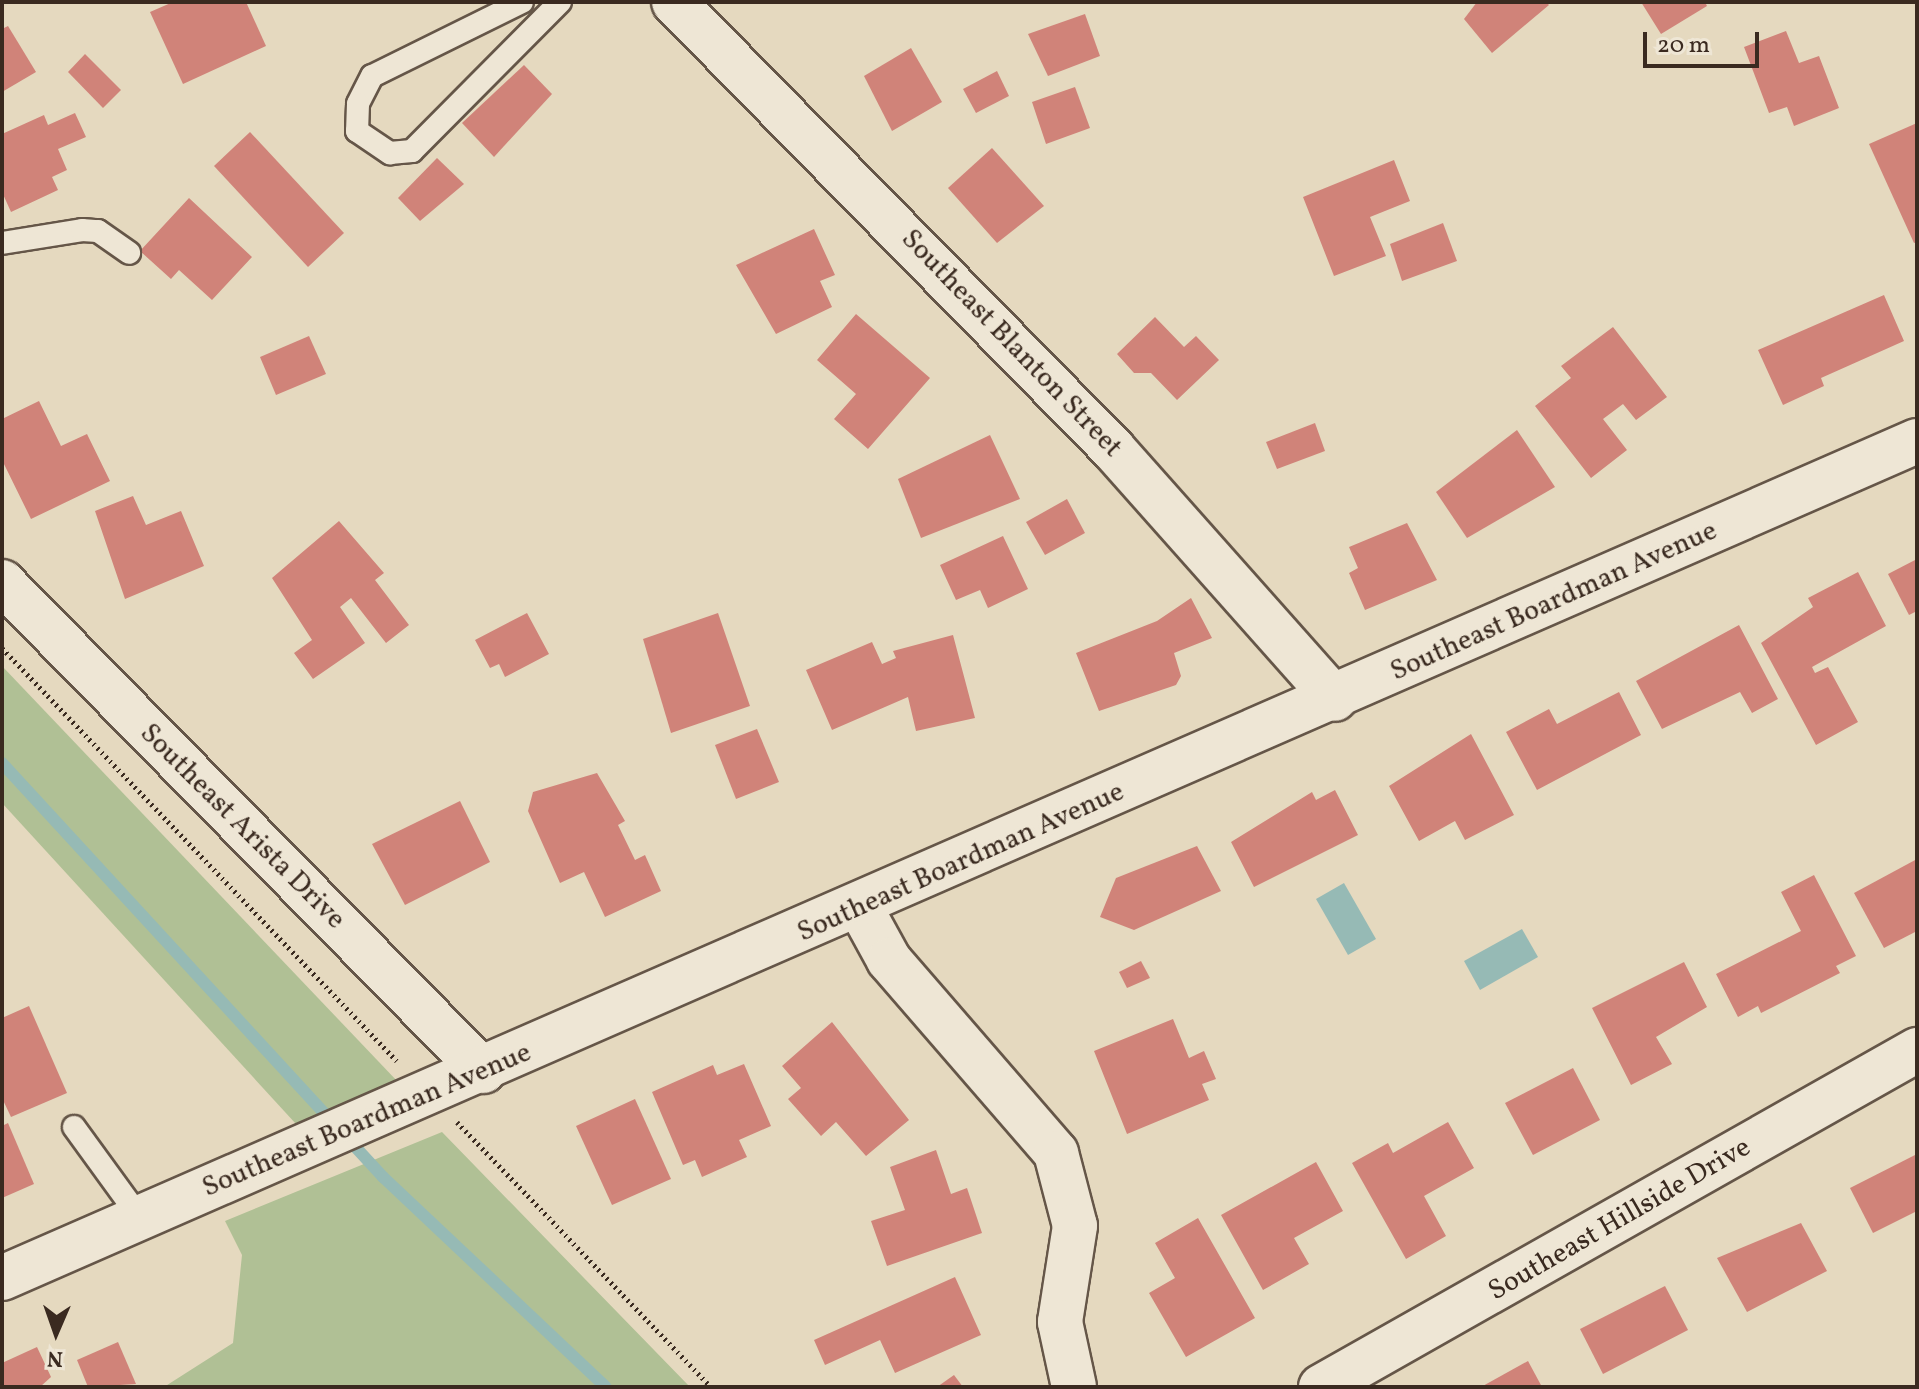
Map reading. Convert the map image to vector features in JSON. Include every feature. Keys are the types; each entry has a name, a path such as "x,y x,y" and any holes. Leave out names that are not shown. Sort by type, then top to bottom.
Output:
{"street":[{"name":"Southeast Blanton Street","path":"674,2 1113,449 1335,699"},
{"name":"Southeast Boardman Avenue","path":"2,1278 860,907 1917,441"},
{"name":"Southeast Arista Drive","path":"2,582 483,1071"},
{"path":"860,907 889,960 1056,1153 1075,1226 1060,1322 1074,1387"},
{"name":"Southeast Hillside Drive","path":"1321,1387 1917,1050"}],"lane":[{"path":"522,2 372,76 358,104 357,131 390,153 412,151 560,2"},
{"path":"2,243 82,230 98,231 129,253"},
{"path":"74,1127 140,1218"}],"path":[{"path":"2,648 407,1071"},
{"path":"461,1125 711,1387"}],"green space":[{"path":"2,666 398,1082 296,1124 2,803"},
{"path":"442,1132 690,1387 164,1387 233,1343 242,1255 225,1221"}],"water":[{"path":"1344,883 1376,939 1348,955 1316,899"},
{"path":"1522,929 1538,957 1480,990 1464,961"}],"building":[{"path":"173,2 246,2 266,46 183,84 150,12"},
{"path":"1477,2 1546,2 1549,5 1492,53 1464,19"},
{"path":"1641,2 1705,2 1707,6 1661,34"},
{"path":"1085,14 1100,56 1048,76 1028,34"},
{"path":"8,26 36,72 2,92 2,29"},
{"path":"1786,31 1799,63 1819,56 1839,108 1794,126 1787,107 1769,113 1744,47"},
{"path":"911,48 942,102 892,131 864,76"},
{"path":"85,54 121,90 103,108 68,72"},
{"path":"524,65 552,94 494,157 462,123"},
{"path":"997,71 1009,96 976,113 963,89"},
{"path":"1075,87 1090,128 1046,144 1032,102"},
{"path":"75,113 86,137 58,149 67,170 52,177 58,190 11,212 2,192 2,134 44,115 48,125"},
{"path":"1917,123 1917,242 1914,243 1869,144"},
{"path":"250,132 344,233 308,267 214,166"},
{"path":"992,148 1044,206 997,243 948,188"},
{"path":"437,158 464,184 420,221 398,198"},
{"path":"1394,160 1410,201 1370,217 1386,256 1334,276 1303,197"},
{"path":"189,198 252,257 212,300 179,270 171,279 140,251"},
{"path":"1443,223 1457,261 1402,281 1390,244"},
{"path":"814,229 835,275 820,281 832,307 776,334 736,265"},
{"path":"1884,295 1904,341 1821,378 1824,386 1783,405 1758,350"},
{"path":"856,314 930,378 868,449 834,419 856,394 817,360"},
{"path":"1155,317 1184,347 1196,336 1219,360 1177,400 1151,373 1134,373 1117,354"},
{"path":"1613,327 1667,397 1636,420 1623,404 1603,419 1627,450 1591,478 1535,406 1571,378 1561,366"},
{"path":"309,336 326,374 276,395 260,357"},
{"path":"39,401 61,446 87,434 110,481 31,519 2,460 2,419"},
{"path":"1315,423 1325,451 1277,469 1266,442"},
{"path":"1517,430 1555,487 1467,538 1436,492"},
{"path":"990,435 1020,499 921,538 898,479"},
{"path":"133,496 146,525 181,511 204,566 125,599 95,511"},
{"path":"1067,499 1085,533 1045,555 1026,522"},
{"path":"339,521 384,573 375,580 409,625 386,643 351,598 340,607 365,643 313,679 294,653 312,640 272,578"},
{"path":"1407,523 1437,580 1365,610 1349,573 1358,568 1349,547"},
{"path":"1003,536 1028,589 988,608 980,590 956,600 940,565"},
{"path":"1917,559 1917,611 1909,615 1888,574"},
{"path":"1858,572 1886,626 1812,667 1815,673 1828,667 1858,722 1816,745 1761,643 1813,607 1808,598"},
{"path":"1191,598 1212,638 1174,653 1181,676 1176,685 1099,711 1076,653 1157,621"},
{"path":"527,613 549,654 505,677 499,664 490,668 475,640"},
{"path":"718,613 750,706 671,733 643,639"},
{"path":"1739,625 1778,699 1752,713 1740,692 1662,729 1636,681"},
{"path":"953,635 975,718 916,731 908,697 832,730 806,670 872,642 882,664 896,658 893,651"},
{"path":"1619,692 1641,735 1537,790 1506,732 1549,709 1557,724"},
{"path":"757,729 779,782 736,799 715,745"},
{"path":"1471,734 1514,815 1465,840 1455,821 1419,841 1389,786"},
{"path":"597,773 625,821 618,825 635,860 645,855 661,891 605,917 584,872 560,883 528,811 533,792"},
{"path":"1335,790 1358,835 1254,887 1231,842 1312,792 1316,800"},
{"path":"460,801 490,862 405,905 372,844"},
{"path":"1197,846 1221,891 1134,930 1100,917 1116,878"},
{"path":"1917,859 1917,931 1884,948 1854,893"},
{"path":"1814,875 1856,956 1836,966 1840,973 1761,1013 1758,1006 1738,1017 1716,974 1801,931 1781,892"},
{"path":"1141,961 1150,978 1127,988 1119,972"},
{"path":"1684,962 1707,1007 1656,1037 1672,1064 1631,1085 1592,1008"},
{"path":"29,1006 67,1093 11,1117 2,1098 2,1018"},
{"path":"1173,1019 1189,1058 1204,1051 1216,1079 1202,1084 1209,1100 1127,1134 1094,1051"},
{"path":"832,1022 909,1120 866,1156 836,1122 821,1136 788,1099 801,1088 782,1066"},
{"path":"744,1064 771,1126 739,1140 747,1157 702,1177 695,1160 683,1165 652,1092 713,1065 717,1075"},
{"path":"1573,1068 1600,1120 1533,1155 1505,1103"},
{"path":"635,1099 671,1179 612,1205 576,1126"},
{"path":"1448,1122 1474,1168 1424,1196 1446,1236 1406,1259 1352,1163 1388,1143 1393,1153"},
{"path":"8,1123 34,1184 2,1198 2,1126"},
{"path":"936,1150 951,1194 967,1188 982,1233 887,1266 871,1221 905,1210 890,1167"},
{"path":"1917,1154 1917,1211 1873,1233 1850,1188"},
{"path":"1316,1162 1343,1211 1294,1238 1309,1264 1263,1290 1221,1215"},
{"path":"1198,1218 1255,1318 1186,1357 1149,1293 1175,1278 1155,1243"},
{"path":"1801,1223 1827,1271 1747,1312 1717,1258"},
{"path":"955,1277 981,1335 895,1373 880,1340 825,1365 814,1340"},
{"path":"1665,1286 1688,1330 1603,1374 1580,1329"},
{"path":"118,1342 136,1384 88,1387 77,1360"},
{"path":"37,1347 51,1377 40,1387 2,1387 2,1363"},
{"path":"1528,1361 1542,1387 1481,1387"},
{"path":"954,1375 963,1387 937,1387"}],"waterway":[{"path":"2,763 383,1177 606,1387"}]}
